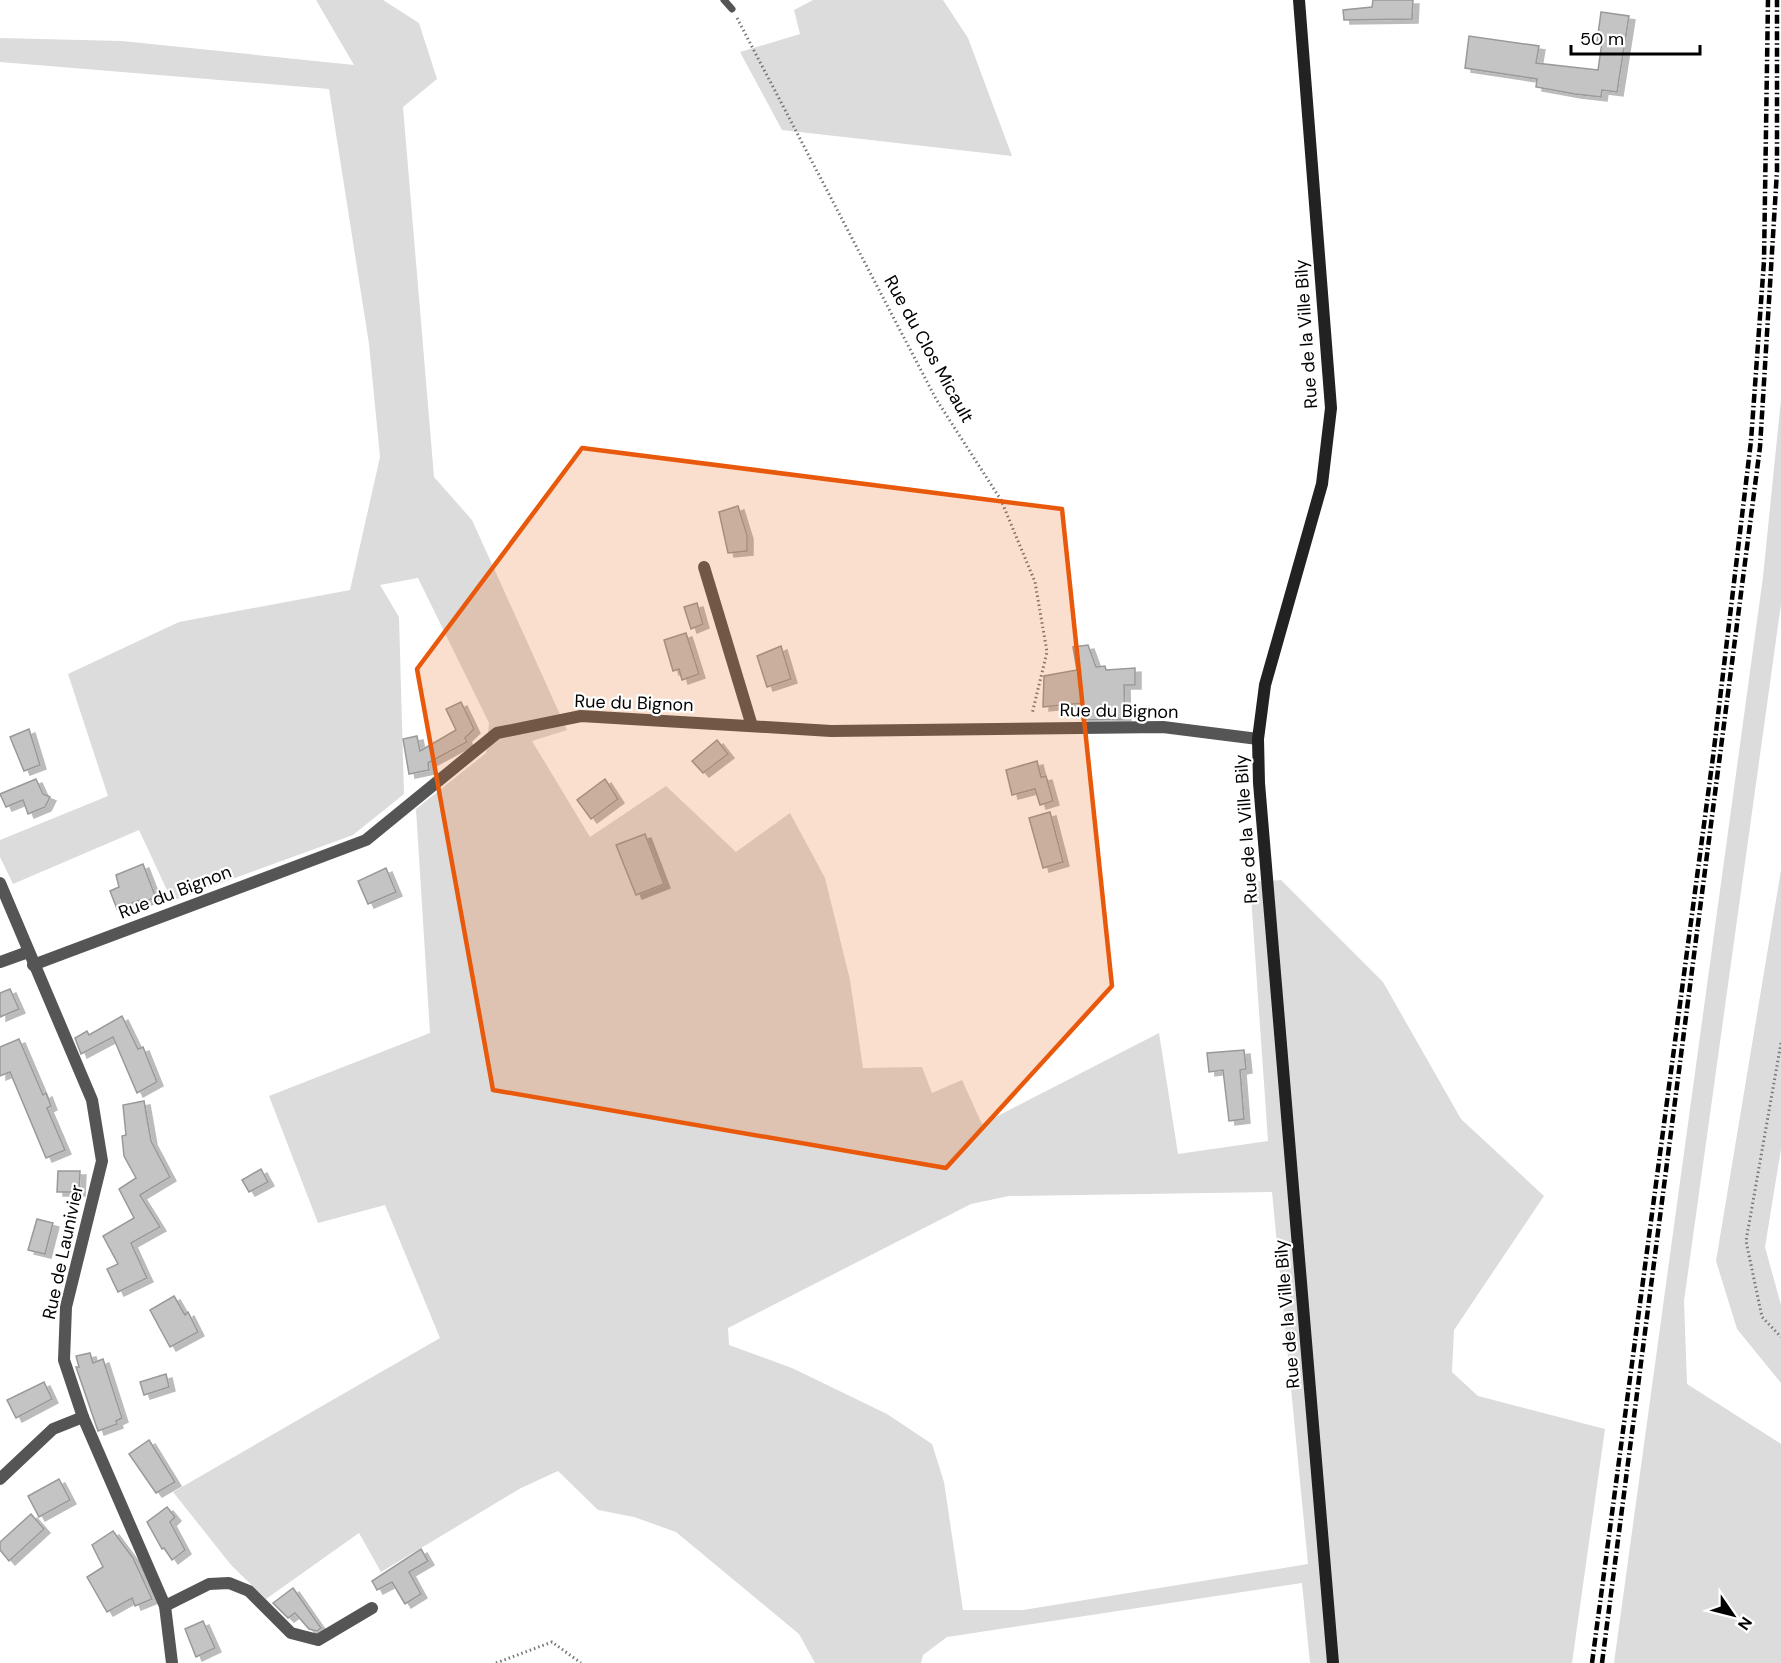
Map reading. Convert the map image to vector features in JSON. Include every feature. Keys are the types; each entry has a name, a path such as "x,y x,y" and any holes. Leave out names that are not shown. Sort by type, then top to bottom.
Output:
{"street":[{"name":"Rue de la Ville Bily","path":"1299,0 1331,408 1322,484 1265,685 1258,739 1259,783 1333,1663"},
{"path":"704,567 752,726"},
{"name":"Rue du Bignon","path":"33,965 366,840 497,733 580,716 831,731 1163,727 1258,739"},
{"name":"Rue de Launivier","path":"0,883 92,1100 102,1161 66,1307 64,1360 82,1417 165,1606 172,1663"},
{"path":"0,962 28,952"},
{"path":"0,1479 54,1429 82,1417"},
{"path":"165,1606 209,1584 229,1583 249,1591 291,1633 318,1640 372,1608"}],"lane":[{"path":"724,0 732,9"}],"path":[{"name":"Rue du Clos Micault","path":"732,9 936,399 1001,500 1031,572 1035,582 1047,652 1029,727"},
{"path":"1781,1043 1746,1241 1762,1317 1781,1337"},
{"path":"496,1663 552,1642 581,1663"}],"highlighted area":[{"path":"582,448 1062,509 1112,986 946,1168 493,1090 417,669"}],"shaded area":[{"path":"316,0 383,0 419,23 437,79 403,107 434,477 472,520 567,730 532,741 590,837 666,786 736,852 790,813 825,878 850,980 863,1068 922,1067 932,1093 962,1080 982,1124 1159,1033 1178,1154 1268,1141 1250,882 1281,880 1383,982 1461,1119 1544,1196 1454,1330 1452,1372 1478,1396 1605,1429 1572,1663 1310,1663 1302,1583 947,1637 923,1655 921,1663 815,1663 799,1634 676,1532 634,1517 598,1510 558,1471 521,1488 381,1572 359,1533 266,1599 231,1565 173,1492 440,1338 385,1205 318,1223 269,1096 430,1033 416,809 486,753 489,723 418,578 380,585 399,617 404,794 353,835 172,901 139,830 13,884 0,857 0,840 108,796 68,674 179,622 350,590 380,457 369,344 329,89 0,62 0,38 122,41 354,65","holes":["1272,1192 1308,1564 1023,1610 963,1610 944,1482 932,1444 887,1414 792,1368 729,1345 728,1328 971,1204 1009,1196"]},
{"path":"813,0 943,0 968,38 1012,156 782,130 740,52 800,34 794,10"},
{"path":"1781,399 1781,604 1684,1301 1687,1384 1781,1444 1781,1663 1614,1663 1763,577"},
{"path":"1781,870 1781,1149 1765,1247 1781,1305 1781,1383 1737,1329 1716,1261"}],"building":[{"path":"1373,0 1413,0 1412,19 1344,20 1343,10 1372,7"},
{"path":"1601,12 1629,16 1617,92 1602,90 1601,97 1575,94 1536,87 1537,79 1465,68 1469,36 1539,46 1536,63 1598,70 1602,42 1597,42"},
{"path":"738,506 747,535 747,551 728,553 719,512"},
{"path":"697,603 703,624 691,629 684,607"},
{"path":"686,633 699,674 682,680 679,669 673,671 664,640"},
{"path":"1088,645 1096,667 1105,666 1106,670 1135,668 1135,685 1124,685 1125,719 1082,720 1082,703 1043,707 1044,676 1077,670 1073,647"},
{"path":"781,646 791,679 767,687 757,656"},
{"path":"461,702 474,729 465,738 467,742 428,763 429,770 409,774 403,739 417,736 420,751 456,730 446,709"},
{"path":"29,729 40,765 24,771 10,737"},
{"path":"717,740 728,754 703,773 692,761"},
{"path":"1037,761 1041,777 1046,776 1053,801 1040,805 1035,789 1012,795 1006,770"},
{"path":"36,779 43,794 50,797 45,807 28,814 23,800 6,807 0,794"},
{"path":"605,779 618,799 591,819 577,800"},
{"path":"1050,812 1063,862 1043,868 1029,818"},
{"path":"645,834 664,884 636,895 616,845"},
{"path":"143,864 156,898 141,902 140,900 117,909 110,891 119,887 116,875"},
{"path":"386,868 396,892 368,904 358,881"},
{"path":"10,989 19,1009 0,1017 0,993"},
{"path":"122,1016 138,1049 143,1047 157,1082 137,1093 113,1037 81,1054 75,1038 87,1031 89,1035"},
{"path":"19,1039 43,1095 46,1093 51,1106 47,1108 65,1150 46,1158 10,1072 0,1076 0,1047"},
{"path":"1244,1050 1246,1069 1240,1070 1244,1119 1229,1121 1223,1070 1209,1072 1207,1053"},
{"path":"144,1101 151,1141 170,1177 140,1195 160,1227 131,1243 147,1278 118,1292 107,1269 118,1264 103,1236 134,1218 119,1189 136,1178 124,1156 122,1136 126,1135 123,1105"},
{"path":"261,1169 268,1182 249,1192 242,1180"},
{"path":"58,1171 80,1171 79,1192 57,1192"},
{"path":"37,1219 53,1223 45,1254 28,1250"},
{"path":"174,1296 185,1315 188,1312 198,1332 170,1347 150,1310"},
{"path":"90,1353 93,1363 103,1359 122,1418 116,1421 117,1424 98,1431 76,1367 79,1367 76,1356"},
{"path":"166,1374 169,1387 144,1395 140,1382"},
{"path":"44,1382 52,1399 16,1418 7,1400"},
{"path":"149,1440 175,1482 156,1493 129,1454"},
{"path":"59,1479 70,1500 39,1517 28,1496"},
{"path":"167,1507 175,1517 170,1522 185,1550 172,1560 164,1548 162,1549 147,1522"},
{"path":"31,1514 44,1529 9,1561 0,1550 0,1542"},
{"path":"113,1531 133,1558 152,1599 135,1606 132,1598 107,1612 87,1577 103,1567 92,1545"},
{"path":"421,1549 428,1561 409,1572 421,1594 405,1604 392,1582 377,1590 372,1581"},
{"path":"293,1588 321,1628 317,1631 309,1629 295,1613 288,1618 273,1603"},
{"path":"203,1621 215,1648 196,1657 185,1629"}],"railway":[{"path":"1592,1663 1713,757 1751,441 1764,261 1768,0"},
{"path":"1602,1663 1760,447 1777,171 1777,0"}]}
